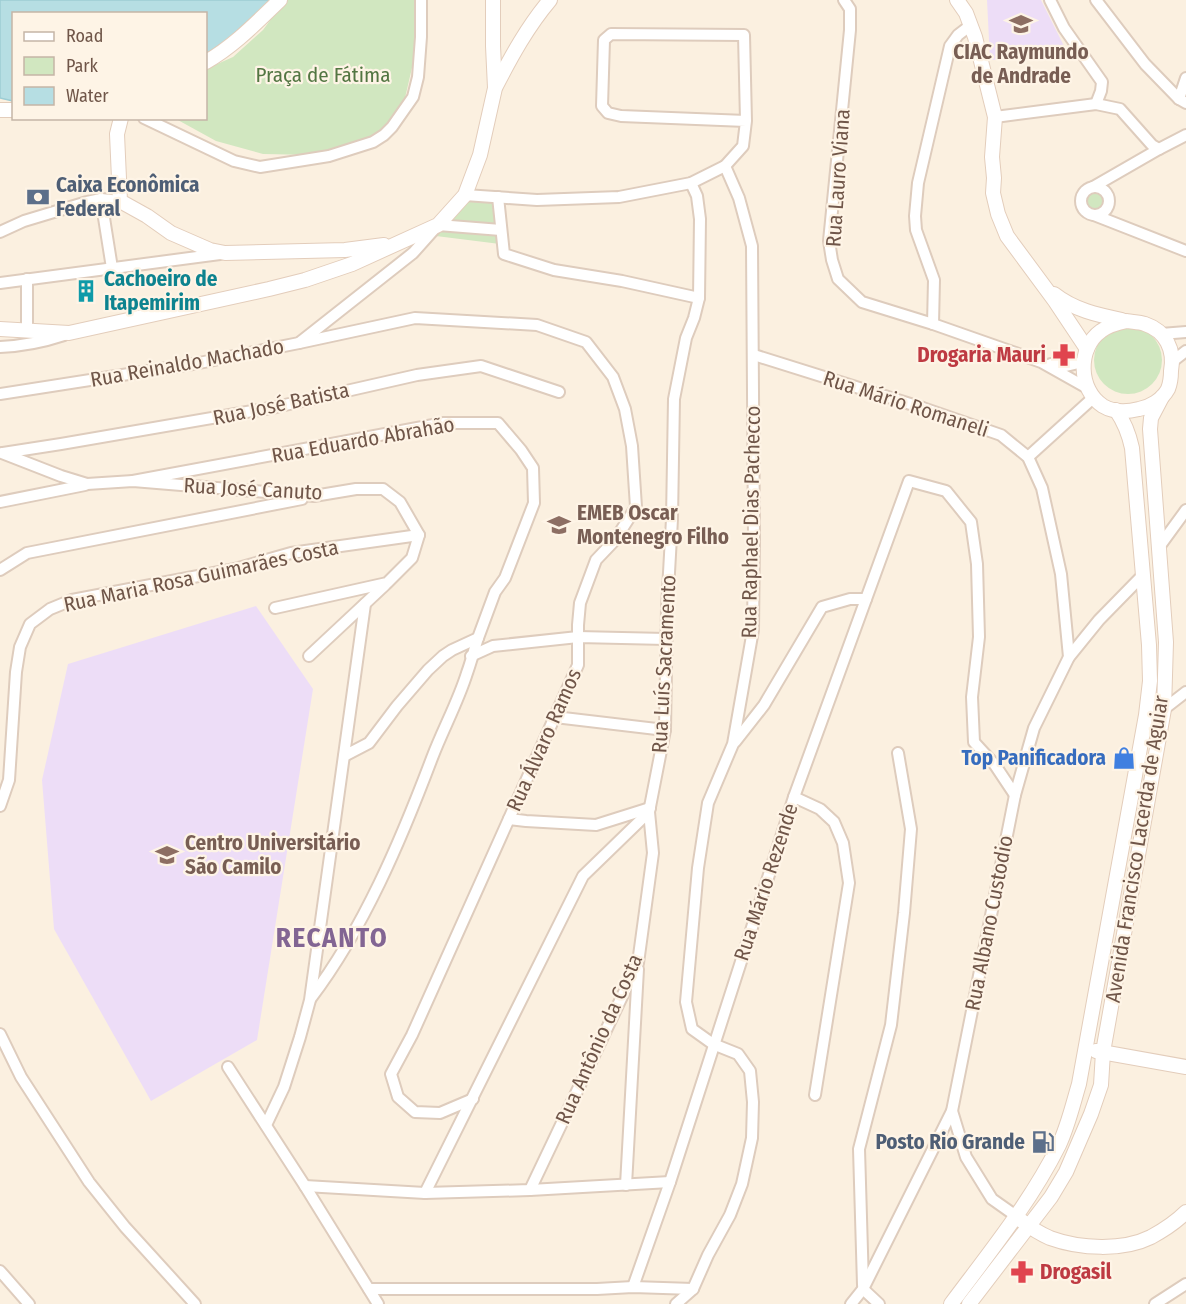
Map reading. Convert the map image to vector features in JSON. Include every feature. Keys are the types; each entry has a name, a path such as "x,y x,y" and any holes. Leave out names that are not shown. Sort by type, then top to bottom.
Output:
{"main road":[{"path":"207,61 241,38 280,0"},
{"path":"493,0 492,46 495,88"},
{"path":"0,329 69,333 304,280 352,264 438,225 465,195 480,155 495,88 520,42 550,0"},
{"path":"957,0 966,13 982,59 994,117 993,193 998,214 1006,236 1044,285 1085,356"},
{"path":"120,120 117,134 120,201 171,233 210,250 225,253 345,250 397,244"},
{"path":"1044,285 1062,300 1082,310 1143,323 1161,334 1168,344 1173,355 1169,387 1148,408 1128,412 1104,407 1091,394 1084,375 1085,356 1091,341 1110,325 1126,321"},
{"name":"Avenida Francisco Lacerda de Aguiar","path":"1029,1226 1066,1172 1078,1147 1101,1085 1103,1052 1164,708 1166,642 1150,429 1151,417 1161,397"},
{"name":"Avenida Francisco Lacerda de Aguiar","path":"1016,1216 1059,1143 1079,1084 1146,715 1150,681 1149,645 1132,448 1129,434 1116,410"},
{"path":"1085,1050 1186,1067"},
{"path":"951,1304 1016,1216 1049,1238 1096,1246 1124,1245 1150,1238 1186,1212"},
{"path":"969,1304 1029,1226"}],"street":[{"path":"148,120 234,161 260,167 329,156 373,142 392,127 412,97 418,77 422,0"},
{"name":"Rua Lauro Viana","path":"844,0 850,9 850,30 829,241 838,279 862,302 1041,362 1066,366 1085,356"},
{"path":"1050,0 1064,28 1102,82 1096,104"},
{"path":"1096,0 1145,64 1183,101"},
{"path":"933,324 934,280 916,230 918,183 950,46 958,35 966,13"},
{"path":"465,195 537,201 619,196 691,183 725,166 743,146 746,121 744,35 611,33 604,40 602,106 608,113 621,116 746,121"},
{"path":"1183,101 1186,78"},
{"path":"994,117 1096,104 1120,109 1152,145 1159,149"},
{"path":"1186,135 1084,192 1081,202 1086,213 1186,251"},
{"name":"Rua Raphael Dias Pachecco","path":"693,1289 730,1215 742,1184 752,1138 753,1102 750,1071 738,1054 713,1044 693,1029 686,1002 698,868 708,803 733,744 753,630 752,246 739,198 725,166"},
{"name":"Rua Luís Sacramento","path":"650,810 664,730 674,399 686,338 699,298 700,219 697,196 691,183"},
{"path":"1093,187 1104,190 1110,202 1105,212 1094,215"},
{"path":"498,197 504,254 554,270 622,281 699,298"},
{"path":"0,232 24,221 100,199 120,201"},
{"path":"100,199 112,268"},
{"path":"438,225 501,230"},
{"name":"Rua Reinaldo Machado","path":"0,394 199,363 299,343 413,253 438,225"},
{"path":"0,283 225,253"},
{"path":"27,279 27,331"},
{"name":"Rua Álvaro Ramos","path":"299,343 415,318 537,325 586,342 613,377 625,409 632,446 636,507 615,540 596,560 580,603 578,665 412,1035 391,1074 398,1097 415,1112 440,1113 473,1099"},
{"path":"1161,334 1186,332"},
{"path":"0,347 47,341 69,333"},
{"path":"1173,361 1186,351"},
{"name":"Rua Mário Romaneli","path":"754,355 1001,435 1029,457 1042,488 1061,574 1069,657"},
{"name":"Rua Lauro Viana","path":"1041,362 1091,394"},
{"name":"Rua José Batista","path":"1,453 276,408 417,375 481,366 559,392"},
{"path":"1029,457 1091,394"},
{"name":"Rua Eduardo Abrahão","path":"133,481 444,423 498,423 533,468 534,503 513,558 495,592 478,638"},
{"name":"Rua José Canuto","path":"1,453 87,484 133,481 314,496 356,489 383,489 400,502 419,535"},
{"name":"Rua Mário Rezende","path":"633,1287 794,798 909,481 946,491 971,522 977,564 979,637 972,697 974,742 995,765 1015,795"},
{"path":"0,502 87,484"},
{"path":"0,570 27,553 314,496"},
{"path":"1159,547 1186,510"},
{"path":"309,656 412,558 419,535"},
{"name":"Rua Maria Rosa Guimarães Costa","path":"0,806 9,780 16,672 20,646 30,624 50,609 72,600 235,569 291,553 419,535"},
{"name":"Rua Albano Custodio","path":"851,1304 863,1289 952,1111 1015,795 1034,728 1069,657 1099,620 1143,575"},
{"path":"275,609 387,583"},
{"path":"733,744 764,705 822,608 850,599 866,599"},
{"path":"266,1125 284,1087 310,1000 364,604"},
{"path":"471,656 493,646 578,637 666,639"},
{"path":"310,1000 351,937 385,871 448,722 478,638"},
{"path":"344,756 369,743 405,697 443,656 478,638"},
{"path":"1164,708 1186,692"},
{"path":"555,717 664,730"},
{"path":"879,1304 863,1289 859,1149 891,1025 904,913 911,829 898,753"},
{"path":"794,798 820,809 834,822 843,843 849,883 815,1095"},
{"path":"509,819 596,825 650,810"},
{"path":"425,1193 583,876 650,810"},
{"name":"Rua Antônio da Costa","path":"530,1190 638,963 653,853 650,810"},
{"path":"626,1185 638,963"},
{"path":"0,1034 21,1077 89,1182 125,1227 195,1304"},
{"path":"228,1067 378,1304"},
{"path":"952,1111 966,1157 992,1199 1016,1216"},
{"path":"305,1186 425,1193 669,1182"},
{"path":"0,1271 29,1304"},
{"path":"1155,1304 1186,1284"},
{"path":"369,1289 633,1287 693,1289"},
{"path":"676,1304 693,1289"}],"shaded area":[{"name":"CIAC Raymundo de Andrade","path":"987,0 1041,0 1065,48 1025,58 990,60"},
{"name":"Centro Universitário São Camilo","path":"256,606 313,689 257,1040 151,1101 54,929 42,780 68,664"}],"green space":[{"name":"Praça de Fátima","path":"285,0 415,0 414,59 405,98 381,135 313,155 263,154 216,141 178,120 207,120 207,69 233,57 263,30"},
{"path":"1095,191 1103,196 1104,200 1099,208 1095,209 1087,204 1086,200 1091,192"},
{"path":"469,200 494,202 500,244 436,236"},
{"path":"1128,326 1141,329 1152,336 1159,347 1162,360 1159,373 1152,384 1141,391 1128,394 1115,391 1104,384 1097,373 1094,360 1097,347 1104,336 1115,329"}],"water":[{"path":"0,0 271,0 228,39 207,53 207,12 12,12 12,101 0,98"}],"place":[{"name":"CIAC Raymundo de Andrade","path":"1021,24"},
{"name":"Caixa Econômica Federal","path":"38,197"},
{"name":"Cachoeiro de Itapemirim","path":"86,291"},
{"name":"Drogaria Mauri","path":"1064,355"},
{"name":"EMEB Oscar Montenegro Filho","path":"559,525"},
{"name":"Top Panificadora","path":"1124,758"},
{"name":"Centro Universitário São Camilo","path":"167,855"},
{"name":"Posto Rio Grande","path":"1043,1142"},
{"name":"Drogasil","path":"1022,1272"}],"district":[{"name":"RECANTO","path":"332,938"}]}
